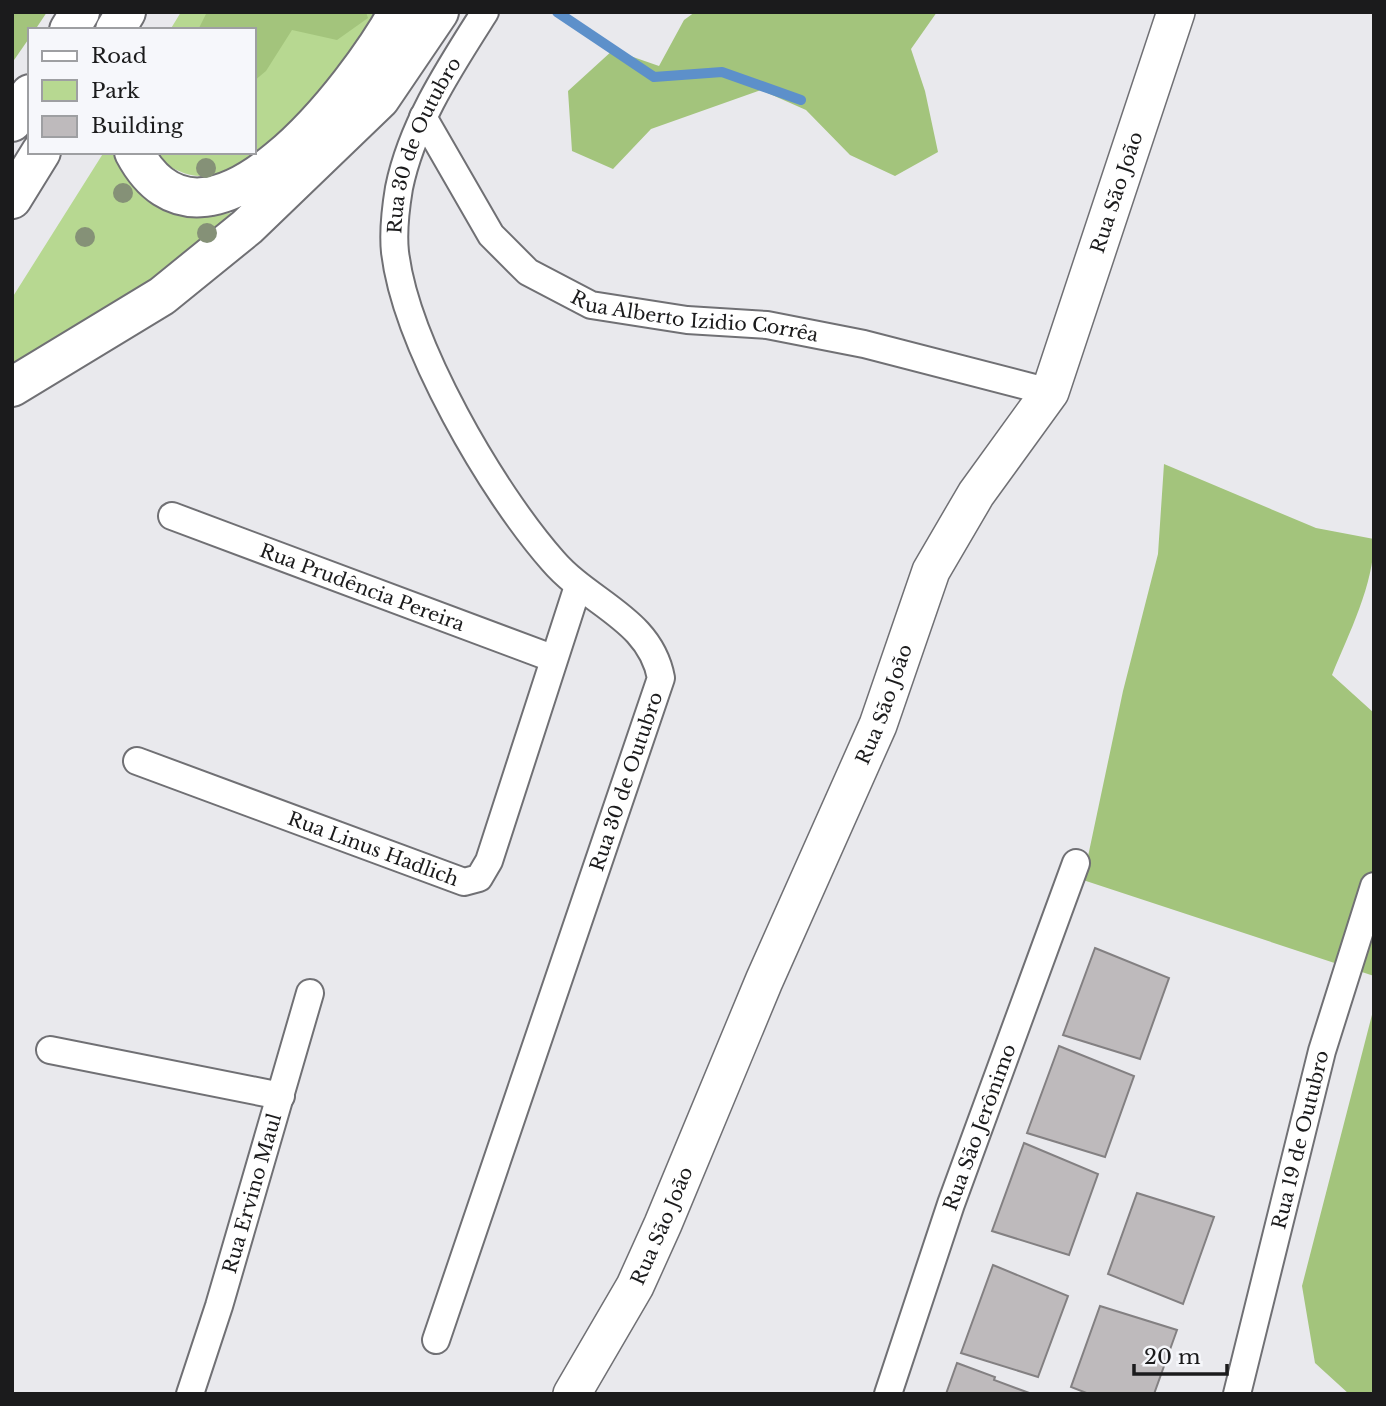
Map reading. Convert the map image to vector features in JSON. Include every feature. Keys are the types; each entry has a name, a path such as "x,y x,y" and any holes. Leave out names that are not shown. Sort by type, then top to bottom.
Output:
{"main road":[{"path":"70,28 80,12"},
{"path":"116,28 126,12"},
{"path":"135,154 144,171 170,192 198,200 233,191 275,162 313,127 351,84 398,12"},
{"path":"12,387 162,296 247,227 380,99 439,12"},
{"path":"12,122 28,97"},
{"path":"12,199 40,154"}],"street":[{"name":"Rua 30 de Outubro","path":"436,1340 661,678 657,655 637,629 578,586 553,562 502,495 459,422 405,296 395,250 399,188 423,117 485,12"},
{"name":"Rua São João","path":"572,1394 635,1286 663,1224 764,981 878,725 931,571 976,494 1050,392 1176,12"},
{"name":"Rua Alberto Izidio Corrêa","path":"423,117 491,235 528,272 591,305 687,320 767,325 864,344 1050,392"},
{"name":"Rua Prudência Pereira","path":"172,516 552,658"},
{"name":"Rua Linus Hadlich","path":"137,761 464,882 479,877 489,862 552,658 578,586"},
{"name":"Rua São Jerônimo","path":"888,1394 956,1192 1076,863"},
{"name":"Rua 19 de Outubro","path":"1237,1394 1322,1051 1374,886"},
{"name":"Rua Ervino Maul","path":"190,1394 310,993"},
{"path":"50,1051 281,1096"}],"green space":[{"path":"12,12 47,12 36,28 28,28 28,40 12,63"},
{"path":"181,12 382,12 320,92 293,122 256,153 256,28 171,28"},
{"path":"207,12 366,12 368,18 337,40 292,30 266,71 256,79 256,28 199,28"},
{"path":"695,12 937,12 911,49 925,91 938,152 895,176 850,155 806,110 761,90 651,129 613,169 572,151 568,91 613,50 659,66 684,20"},
{"path":"103,154 124,154 146,194 180,213 203,216 249,211 152,281 12,365 12,298"},
{"path":"156,154 255,154 235,167 206,176 179,171 162,162"},
{"path":"1164,464 1316,528 1374,539 1365,591 1332,675 1374,713 1374,976 1083,880 1123,691 1158,554"},
{"path":"1374,1007 1374,1394 1349,1394 1315,1363 1302,1286"}],"building":[{"path":"1095,948 1169,978 1140,1059 1063,1035"},
{"path":"1059,1046 1134,1076 1105,1157 1027,1133"},
{"path":"1024,1143 1098,1174 1069,1255 992,1231"},
{"path":"1137,1193 1214,1217 1183,1304 1108,1274"},
{"path":"993,1265 1068,1296 1038,1377 961,1353"},
{"path":"1100,1306 1177,1330 1154,1394 1089,1394 1071,1387"},
{"path":"957,1363 995,1377 994,1380 1032,1394 946,1394"}],"waterway":[{"path":"557,12 654,77 722,72 801,100"}]}
